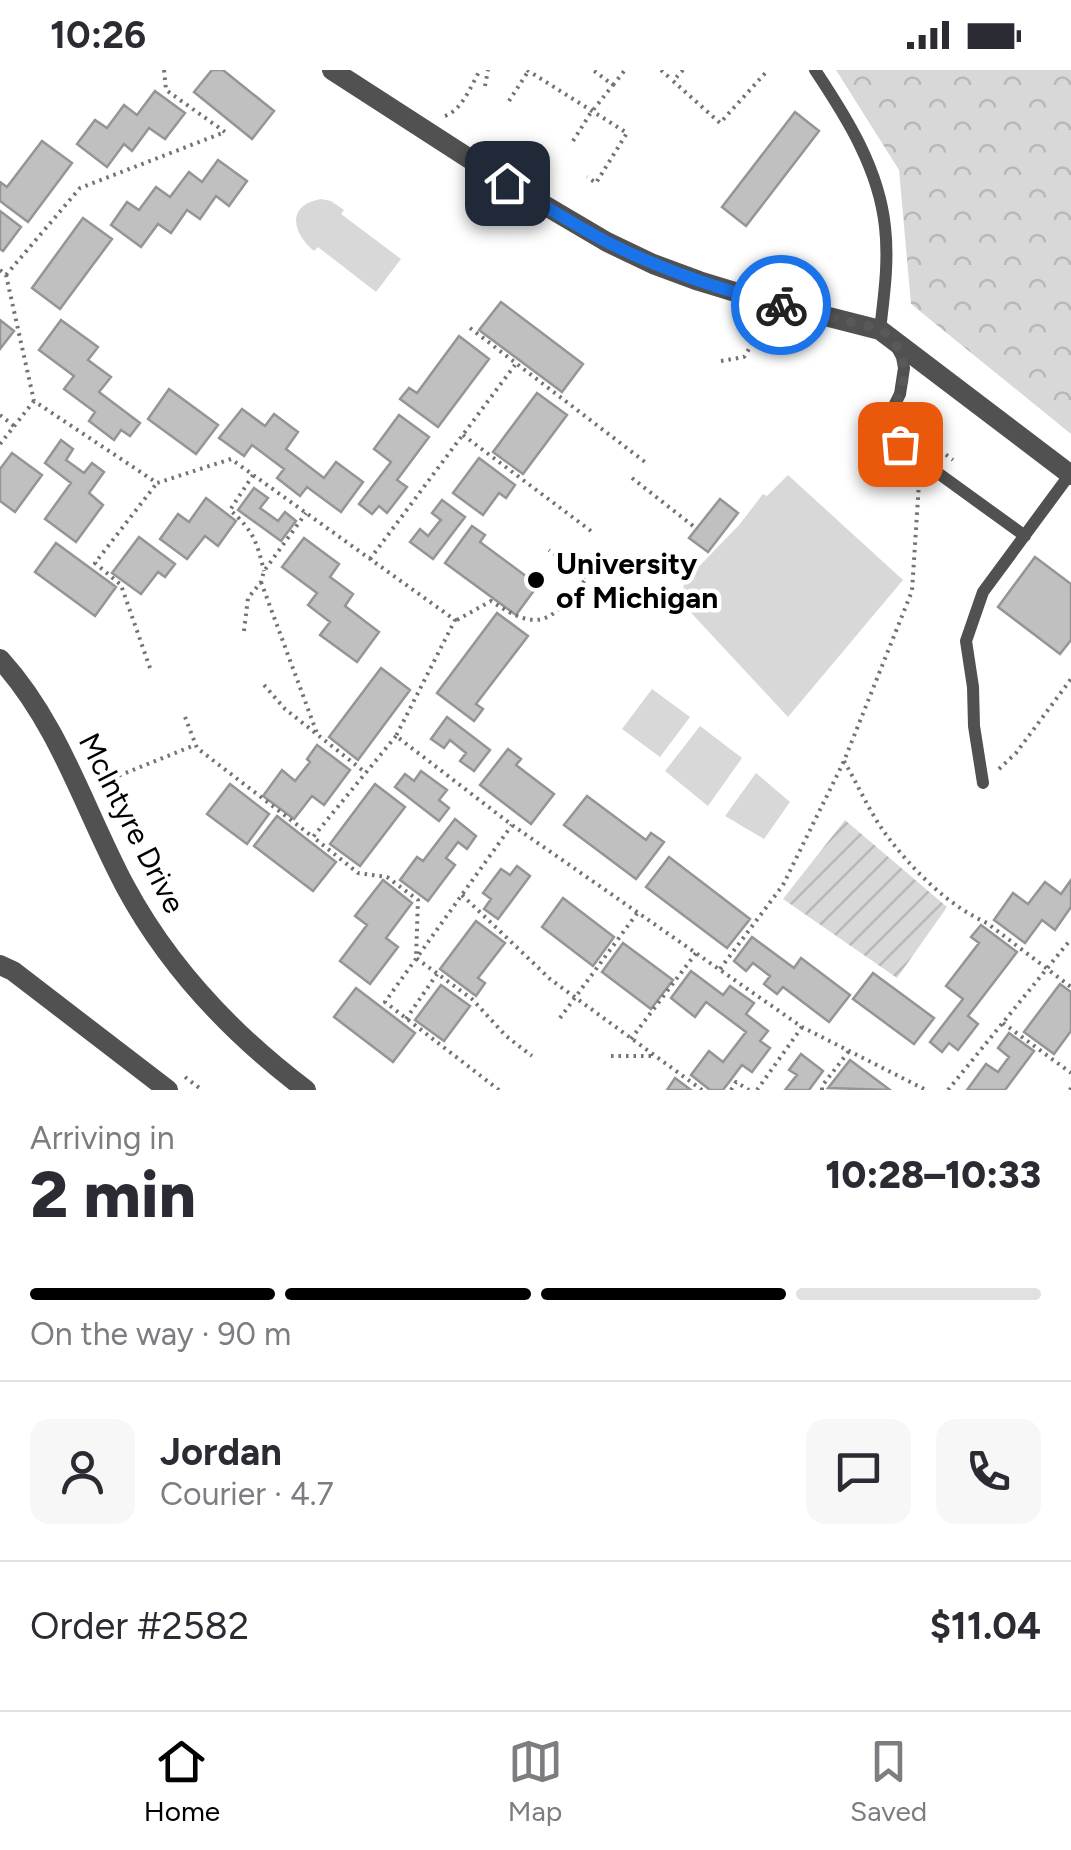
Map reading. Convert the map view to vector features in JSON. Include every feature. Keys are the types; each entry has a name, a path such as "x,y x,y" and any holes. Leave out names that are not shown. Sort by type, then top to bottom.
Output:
{"street":[{"path":"332,70 507,183 607,242 698,282 887,336 1070,474"},
{"name":"McIntyre Drive","path":"0,659 40,711 124,884 153,934 220,1017 306,1090"},
{"path":"0,965 13,970 168,1090"}],"lane":[{"path":"815,70 859,140 885,224 887,336 902,357 904,368 900,394 890,414 893,434 909,452 1024,536"},
{"path":"983,783 966,641 983,592 1070,474"}],"path":[{"path":"6,274 80,188 225,132 166,90 164,70"},
{"path":"443,116 458,108 480,70"},
{"path":"486,86 488,70"},
{"path":"509,101 528,70 627,133 596,182 587,177"},
{"path":"593,70 613,86"},
{"path":"573,141 625,70"},
{"path":"661,70 720,123 768,70"},
{"path":"673,81 683,70"},
{"path":"0,270 6,274 34,401 157,483"},
{"path":"0,288 8,286"},
{"path":"721,361 744,357 767,326 777,321"},
{"path":"470,328 644,462"},
{"path":"370,559 516,365"},
{"path":"0,444 34,401"},
{"path":"0,415 14,426"},
{"path":"916,432 960,465"},
{"path":"463,435 591,531"},
{"path":"150,668 121,585 95,563 157,483 231,459 455,620"},
{"path":"253,475 230,510 256,538 264,571"},
{"path":"720,969 784,885 844,761 912,591 920,476"},
{"path":"632,478 697,529"},
{"path":"244,631 248,598 306,514"},
{"path":"313,837 396,736 455,620 491,602 514,617 537,622 557,613 587,578 549,550"},
{"path":"567,563 574,554"},
{"path":"261,582 318,736"},
{"path":"983,783 1016,753 1071,679"},
{"path":"264,685 285,709 366,772"},
{"path":"184,717 197,748 243,785 358,873 387,876 418,900 416,958"},
{"path":"396,736 512,825 802,1027 926,1090"},
{"path":"98,784 196,745"},
{"path":"844,761 885,834 919,873 971,916 1071,987"},
{"path":"500,1090 386,1002 512,825"},
{"path":"462,895 550,979 702,1090"},
{"path":"560,1018 638,912"},
{"path":"948,1090 1071,939"},
{"path":"631,1039 696,953"},
{"path":"416,958 472,999 506,1036 532,1056"},
{"path":"406,1019 438,974"},
{"path":"1003,1023 1071,1073"},
{"path":"756,1090 802,1027"},
{"path":"822,1090 849,1051"},
{"path":"611,1056 654,1056"},
{"path":"731,1090 736,1082 749,1090"}],"green space":[{"path":"836,70 1071,70 1071,434 911,304 899,170"},
{"path":"321,199 344,210 341,214 401,259 376,292 318,247 314,251 301,236 298,213 310,202"},
{"path":"788,475 903,580 788,717 682,603 684,582 763,494 767,496"},
{"path":"652,689 690,717 660,757 622,729"},
{"path":"700,726 742,758 708,806 665,771"},
{"path":"756,773 790,802 764,839 725,816"},
{"path":"845,820 947,907 897,978 783,899"}],"building":[{"path":"212,70 223,70 274,111 252,139 194,92"},
{"path":"155,91 185,113 165,139 149,128 132,151 124,144 107,167 77,144 95,120 107,128 124,105 137,115"},
{"path":"795,112 819,131 746,226 722,207"},
{"path":"42,141 72,163 28,222 0,201 0,182 7,187"},
{"path":"218,160 247,181 229,206 216,196 200,219 187,210 171,233 158,224 141,247 111,225 127,202 139,210 156,187 170,197 189,172 202,182"},
{"path":"0,211 21,227 3,251 0,249"},
{"path":"83,218 112,239 60,309 32,288"},
{"path":"501,302 583,364 562,392 479,330"},
{"path":"0,320 14,331 0,349"},
{"path":"61,320 98,347 88,360 111,377 99,392 140,423 130,436 121,430 114,440 89,421 95,412 64,389 74,376 39,350"},
{"path":"459,336 489,359 438,427 400,399 409,388 417,393"},
{"path":"169,389 218,425 196,454 148,419"},
{"path":"537,393 567,415 523,474 493,452"},
{"path":"242,409 265,426 274,414 298,432 286,449 324,478 336,462 363,482 341,512 307,487 300,496 277,478 284,469 252,445 244,456 219,438"},
{"path":"399,415 429,437 397,480 407,487 387,513 379,506 372,514 359,504 391,462 374,449"},
{"path":"61,440 73,449 66,460 84,473 92,463 104,472 89,493 103,505 76,542 45,519 71,483 45,463"},
{"path":"12,453 42,475 15,512 0,501 0,469"},
{"path":"479,458 515,485 506,498 499,493 483,515 453,493"},
{"path":"254,488 268,498 260,508 278,521 285,512 296,521 281,541 238,510"},
{"path":"206,498 236,521 218,546 205,536 187,559 160,539 178,514 189,522"},
{"path":"720,499 738,513 708,552 689,538"},
{"path":"442,500 465,517 433,559 410,542 420,529 428,536 441,520 432,513"},
{"path":"472,526 485,535 480,542 538,585 516,615 445,563"},
{"path":"139,537 175,564 165,577 158,572 141,594 112,573"},
{"path":"304,538 339,564 330,577 353,594 345,606 379,632 357,662 320,635 330,622 308,605 317,593 282,567"},
{"path":"56,543 116,587 95,616 35,572"},
{"path":"1035,557 1071,584 1071,640 1060,654 998,607"},
{"path":"497,613 528,636 476,704 483,709 474,721 437,693"},
{"path":"381,668 410,690 358,760 329,737"},
{"path":"447,717 490,750 474,771 460,761 466,753 450,740 444,748 431,739"},
{"path":"317,745 350,770 324,805 312,796 294,819 263,796 282,770 295,781"},
{"path":"508,749 521,759 516,765 554,794 531,824 480,785"},
{"path":"421,771 447,790 439,800 449,808 439,821 395,787 405,774 414,781"},
{"path":"230,784 269,814 247,844 207,814"},
{"path":"375,784 405,807 360,866 330,844"},
{"path":"587,796 646,840 651,833 664,842 636,879 564,825"},
{"path":"277,816 336,862 313,891 254,846"},
{"path":"455,819 476,836 467,849 458,842 446,858 455,865 428,901 400,880 417,857 423,861"},
{"path":"669,857 750,919 727,948 646,887"},
{"path":"517,866 530,876 498,919 484,909 491,899 483,893 501,869 510,875"},
{"path":"383,880 412,903 386,938 398,947 370,984 340,961 367,925 355,916"},
{"path":"1071,880 1071,907 1055,930 1042,920 1025,943 994,920 1013,893 1028,904 1045,882 1061,894"},
{"path":"563,898 614,937 593,966 542,927"},
{"path":"476,921 505,943 478,978 485,983 476,996 440,969"},
{"path":"981,925 1017,952 968,1016 978,1024 958,1050 949,1043 942,1052 930,1042 963,999 946,986 979,943 971,937"},
{"path":"752,937 794,968 801,958 850,995 829,1022 783,987 777,994 764,984 770,976 753,963 746,971 734,961"},
{"path":"623,943 673,980 651,1009 602,972"},
{"path":"691,971 723,995 730,986 754,1003 746,1014 768,1031 760,1041 770,1048 752,1072 742,1065 723,1090 710,1090 691,1075 709,1051 723,1062 746,1032 706,1002 695,1017 671,998"},
{"path":"873,973 934,1018 914,1044 853,999"},
{"path":"1060,984 1071,992 1071,1031 1054,1054 1024,1032"},
{"path":"441,985 470,1006 444,1041 415,1020"},
{"path":"356,988 415,1033 393,1062 334,1017"},
{"path":"1009,1033 1034,1051 1005,1090 967,1090 986,1064 998,1072 1009,1057 998,1048"},
{"path":"801,1054 823,1071 809,1090 785,1090 797,1075 789,1070"},
{"path":"850,1060 890,1090 828,1088"},
{"path":"675,1078 691,1090 667,1090"}],"way so far":[{"path":"781,305 880,330 894,342 904,368 890,424 900,444"}],"place":[{"name":"University of Michigan","path":"536,580"}],"route":[{"path":"507,183 607,242 654,264 698,282 781,305"}]}
